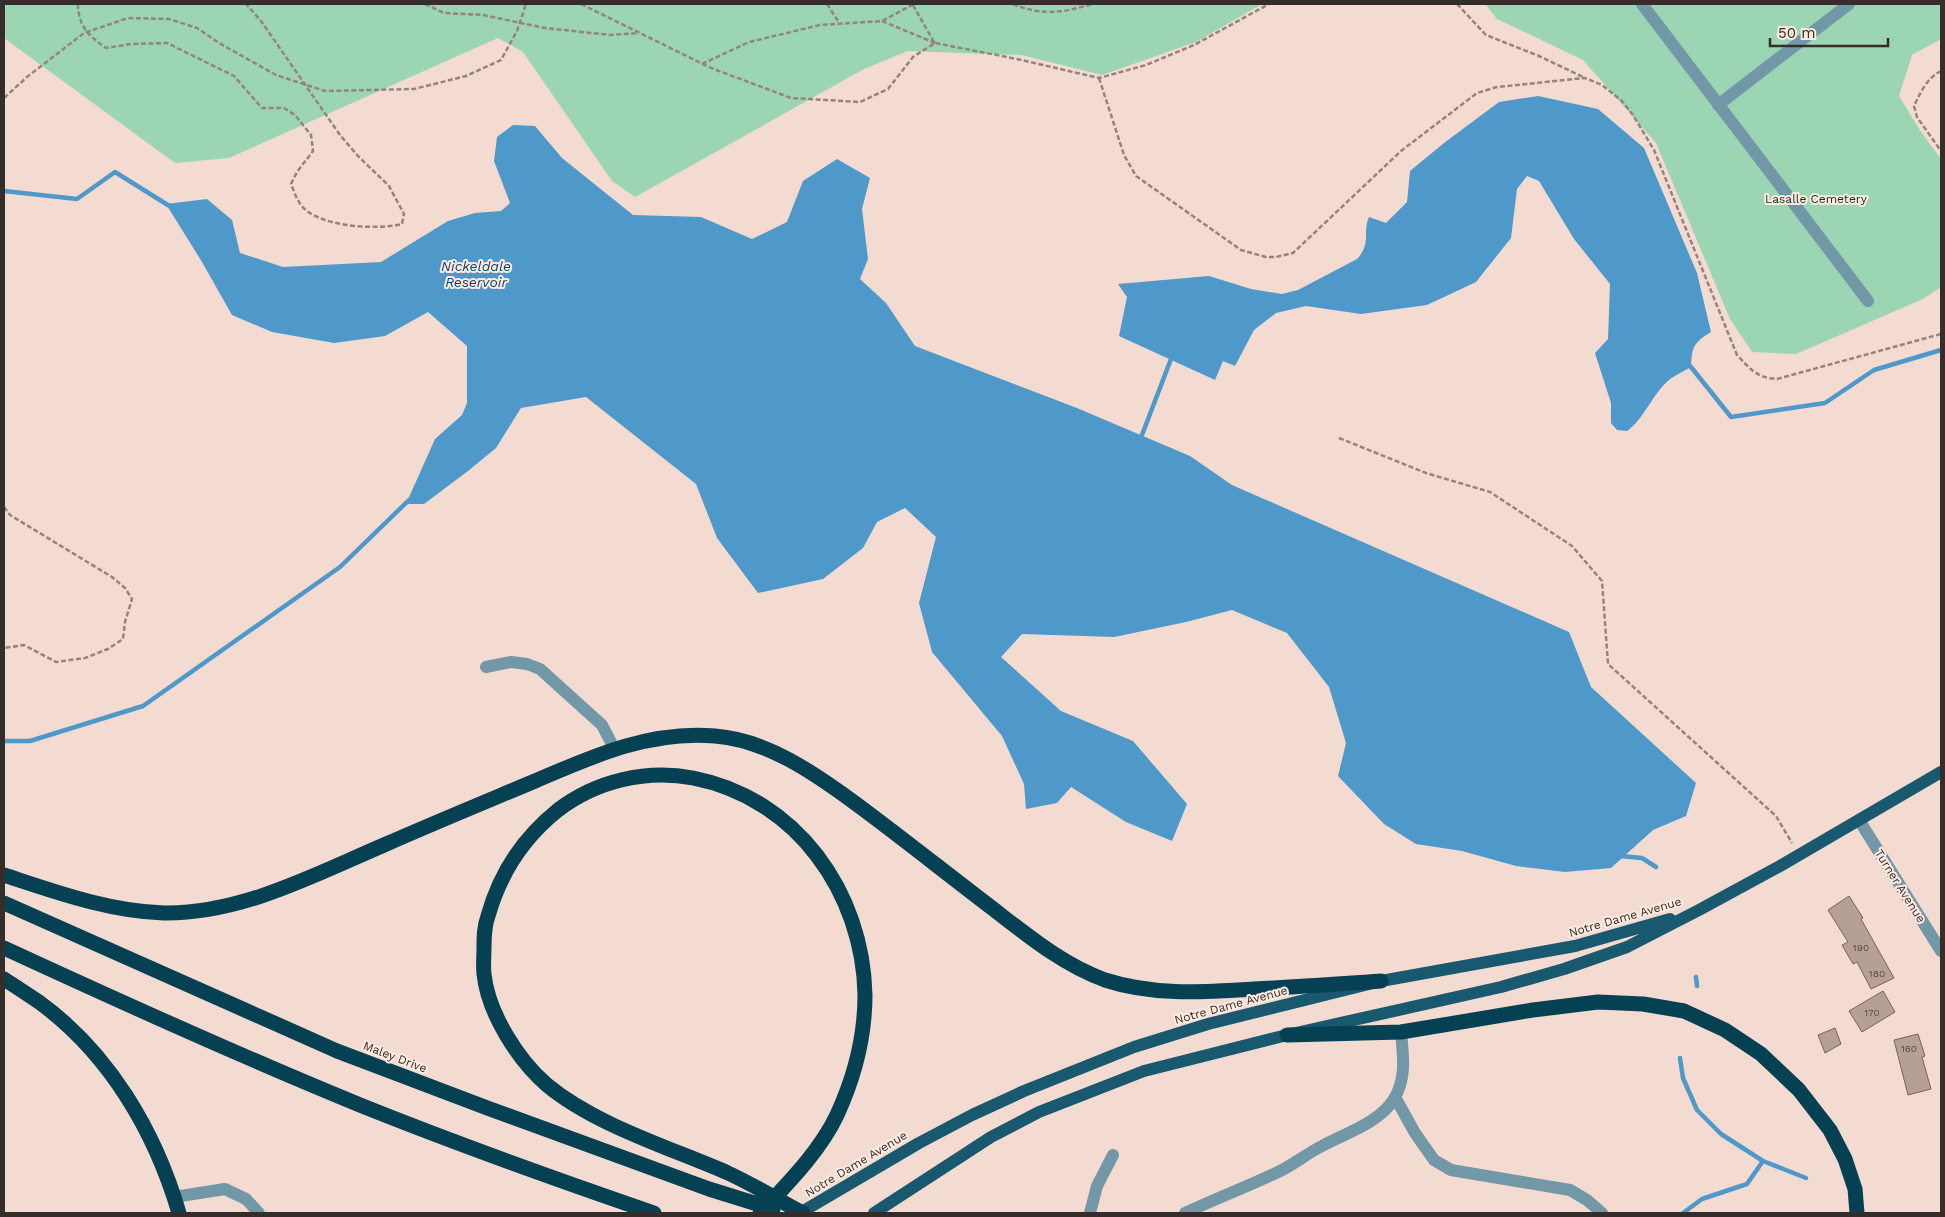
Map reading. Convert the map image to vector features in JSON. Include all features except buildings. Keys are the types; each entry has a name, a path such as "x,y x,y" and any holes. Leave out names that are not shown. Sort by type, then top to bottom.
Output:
{"highway":[{"path":"4,875 100,905 133,910 172,912 214,909 255,898 329,869 614,748 675,736 716,736 750,742 783,756 838,791 1034,941 1068,963 1103,979 1136,988 1181,992 1381,982"},
{"path":"760,1213 796,1173 822,1140 836,1117 847,1090 856,1059 865,996 863,965 845,905 834,881 815,852 792,826 769,808 742,793 705,780 667,775 631,778 598,787 569,802 527,838 511,860 493,898 484,928 484,976 491,1000 510,1042 526,1065 549,1087 603,1120 731,1175 802,1213"},
{"name":"Maley Drive","path":"4,903 337,1051 709,1189 787,1213"},
{"path":"4,948 360,1105 534,1172 654,1213"},
{"path":"4,979 39,1002 66,1024 94,1053 122,1088 148,1130 164,1167 178,1213"},
{"path":"1287,1035 1401,1032 1533,1010 1598,1002 1643,1004 1684,1011 1725,1030 1761,1054 1800,1090 1830,1130 1845,1160 1856,1189 1857,1213"}],"main road":[{"name":"Notre Dame Avenue","path":"874,1213 991,1137 1039,1112 1144,1072 1287,1035 1501,987 1564,969 1627,947 1799,855 1941,772"},
{"name":"Notre Dame Avenue","path":"802,1213 919,1143 972,1115 1024,1090 1134,1047 1208,1024 1381,982 1575,946 1699,910"}],"street":[{"path":"1642,4 1868,301"},
{"path":"1718,105 1849,4"},
{"path":"486,667 512,662 527,664 540,669 602,725 614,748"},
{"name":"Turner Avenue","path":"1859,820 1941,951"},
{"path":"1185,1213 1278,1173 1320,1147 1377,1117 1388,1108 1395,1097 1404,1072 1401,1032"},
{"path":"1395,1097 1415,1134 1434,1160 1451,1170 1570,1190 1587,1200 1602,1213"},
{"path":"1090,1213 1097,1186 1113,1155"},
{"path":"174,1197 224,1189 246,1199 259,1213"}],"path":[{"path":"78,4 78,16 90,37 106,48 130,44 167,43 234,76 262,108 284,108 295,116 311,135 313,151 297,172 291,184 297,200 307,211 329,220 352,226 378,228 402,224 404,214 389,186 357,156 340,135 261,21 246,4"},
{"path":"425,4 444,14 482,15 545,28 610,35 640,33"},
{"path":"4,98 27,77 87,32 128,18 168,18 197,28 219,43 276,75 325,90 414,89 466,76 502,60 520,23 526,4"},
{"path":"581,4 702,64 791,98 860,102 888,89 913,57 935,43"},
{"path":"826,4 840,24"},
{"path":"702,64 749,42 820,25 882,21 913,4 935,43"},
{"path":"1012,4 1029,10 1064,12 1092,4"},
{"path":"882,21 935,43 1017,59 1098,78 1146,65 1194,45 1269,4"},
{"path":"1458,4 1486,35 1539,56 1602,85 1622,101 1633,115 1654,150 1737,355 1750,370 1765,378 1777,379 1941,334"},
{"path":"1941,71 1934,75 1920,93 1914,106 1917,117 1941,152"},
{"path":"1098,78 1124,155 1136,176 1241,250 1266,257 1293,253 1402,151 1477,93 1497,87 1584,78"},
{"path":"1339,438 1426,473 1490,492 1572,546 1602,582 1608,664 1776,816 1799,855"},
{"path":"4,507 10,515 112,577 125,588 132,599 125,622 123,639 108,649 84,658 56,662 24,645 4,648"}],"green space":[{"path":"4,4 1262,4 1196,42 1102,75 1021,55 908,51 864,69 635,197 612,181 523,52 498,38 229,158 175,163 4,38"},
{"name":"Lasalle Cemetery","path":"1485,4 1941,4 1941,39 1912,55 1899,96 1921,132 1941,159 1941,287 1923,299 1796,354 1752,352 1730,319 1656,143 1583,60 1497,19"}],"water":[{"path":"1538,96 1598,109 1644,148 1697,273 1711,332 1700,339 1695,346 1691,367 1670,379 1664,385 1639,420 1627,431 1617,430 1611,423 1611,403 1595,353 1608,339 1610,284 1574,239 1539,181 1527,176 1517,189 1511,238 1476,282 1427,305 1361,314 1306,306 1276,313 1254,330 1235,366 1223,361 1215,380 1119,336 1127,297 1118,284 1209,276 1251,289 1282,294 1298,290 1357,259 1366,243 1366,228 1369,217 1386,223 1407,202 1410,171 1499,102"},
{"name":"Nickeldale Reservoir","path":"513,125 535,126 562,158 633,215 701,217 752,239 787,222 803,181 837,159 870,178 862,209 868,259 860,279 886,303 915,346 1077,408 1190,456 1232,485 1569,632 1591,687 1696,783 1686,816 1653,830 1611,868 1565,872 1516,866 1462,851 1416,844 1384,824 1338,776 1346,743 1329,687 1287,633 1232,610 1114,637 1022,634 1001,657 1061,711 1133,741 1187,804 1172,841 1126,822 1071,787 1057,803 1026,809 1024,784 1002,736 932,652 919,603 936,537 905,508 877,522 863,548 823,579 758,593 717,538 696,484 586,397 521,408 496,448 424,504 406,504 435,439 462,415 467,403 467,346 428,312 385,336 334,343 272,332 232,315 166,204 207,199 232,220 240,253 283,267 381,262 448,221 475,213 501,211 510,203 494,161 497,137"}],"waterway":[{"path":"4,191 77,199 115,172 171,207"},
{"path":"1691,367 1731,417 1825,403 1874,370 1941,350"},
{"path":"1142,435 1171,359"},
{"path":"4,741 30,741 143,706 340,567 409,500"},
{"path":"1620,856 1642,858 1656,867"},
{"path":"1696,977 1697,986"},
{"path":"1680,1058 1683,1078 1697,1110 1721,1134 1763,1161 1806,1178"},
{"path":"1683,1213 1702,1199 1747,1184 1763,1161"}]}
